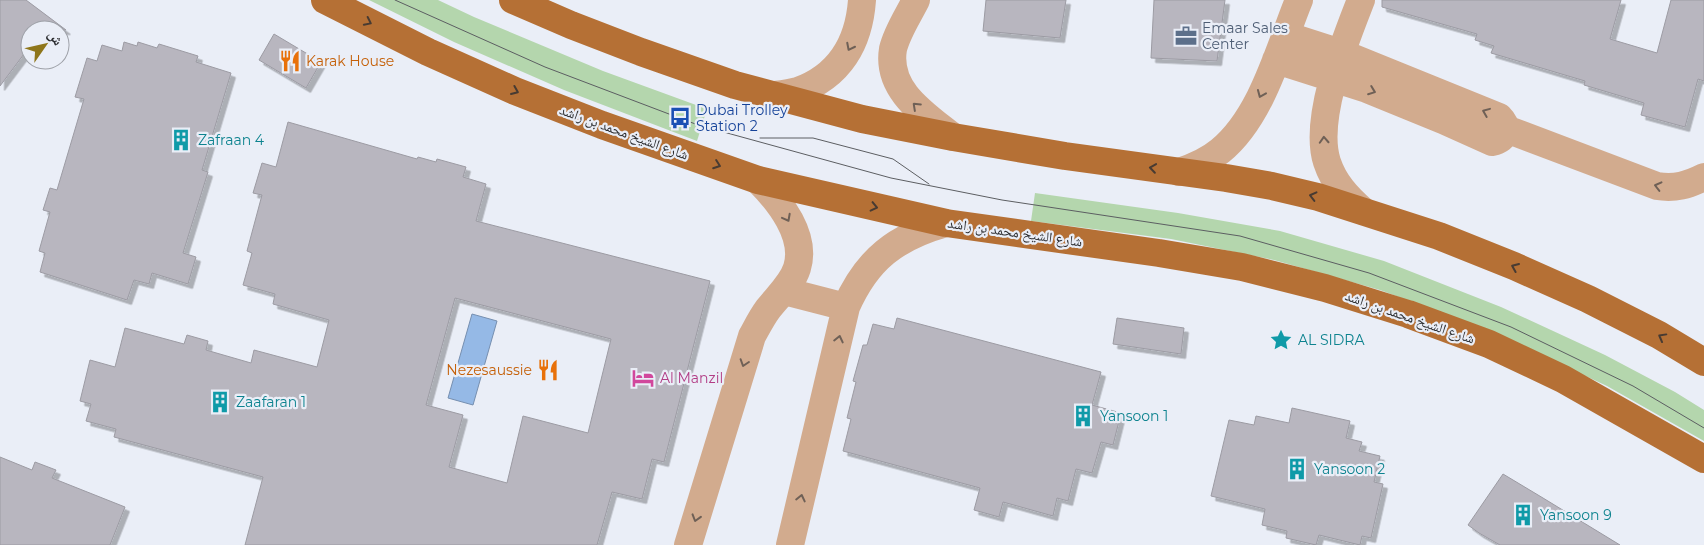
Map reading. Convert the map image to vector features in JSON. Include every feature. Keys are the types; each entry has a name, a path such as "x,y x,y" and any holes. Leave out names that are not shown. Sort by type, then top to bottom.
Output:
{"main road":[{"name":"شارع الشيخ محمد بن راشد","path":"325,0 428,52 515,91 602,125 758,180 946,223 1242,267 1325,288 1408,314 1489,344 1563,378 1704,459"},
{"path":"513,0 641,52 735,85 862,119 953,137 1226,178 1318,197 1439,236 1514,266 1604,307 1659,335 1704,362"}],"lane":[{"path":"775,95 797,92 817,82 835,69 848,52 857,32 862,0"},
{"path":"916,0 900,30 894,49 894,69 900,88 913,104 953,137"},
{"path":"1179,172 1200,164 1213,156 1236,137 1249,119 1260,99 1299,0"},
{"path":"1360,0 1337,65 1325,120 1324,141 1327,161 1335,180 1347,197 1363,211"},
{"path":"1285,34 1400,102 1492,142 1500,141 1506,129 1657,186 1682,187 1704,177"},
{"path":"1276,60 1337,65"},
{"path":"688,545 752,336 767,310 784,291 797,268 799,243 776,198 758,180"},
{"path":"790,545 846,307 855,287 869,268 885,252 904,239 924,229 946,223"},
{"path":"784,291 846,307"}],"green space":[{"path":"369,0 438,0 603,71 707,109 697,141 564,90 454,42"},
{"path":"1035,193 1178,213 1280,231 1384,261 1501,307 1605,355 1675,392 1704,410 1704,441 1607,386 1485,329 1380,290 1274,260 1171,239 1031,221"}],"water":[{"path":"472,314 497,321 473,405 448,398"}],"building":[{"path":"0,0 26,0 53,20 20,20 20,59 0,86"},
{"path":"986,0 1066,0 1060,38 983,31"},
{"name":"Emaar Sales Center","path":"1154,0 1225,0 1217,61 1151,58"},
{"path":"1382,0 1621,0 1610,39 1657,53 1671,0 1704,0 1704,81 1698,79 1685,127 1641,115 1644,103 1584,85 1585,81 1491,53 1494,46 1475,40 1477,34 1382,7"},
{"name":"Karak House","path":"274,34 321,62 306,88 259,60"},
{"name":"Zafraan 4","path":"124,42 137,46 138,42 157,48 159,44 198,56 196,62 231,73 202,170 208,172 183,253 196,257 188,284 152,273 149,284 134,280 127,300 40,272 45,253 39,251 50,212 43,210 50,188 57,190 84,99 75,97 87,58 97,61 102,45 122,51"},
{"path":"288,122 417,159 418,157 436,162 437,159 466,167 463,177 486,184 476,221 710,281 664,462 652,459 642,499 612,492 597,545 245,545 263,477 114,437 116,429 86,421 91,404 80,401 90,360 115,367 125,328 184,344 187,335 208,341 206,350 251,363 254,350 317,367 329,320 273,304 275,294 243,285 252,253 247,251 262,195 253,193 262,163 276,167","holes":["455,298 611,339 588,433 523,416 507,483 449,467 463,415 426,405"]},
{"name":"Yansoon 1","path":"897,318 1101,372 1092,405 1121,413 1113,445 1101,442 1092,473 1076,469 1068,501 1057,498 1053,516 1003,502 999,517 974,510 980,488 843,451 851,419 847,418 856,382 853,381 863,345 867,345 873,324 894,329"},
{"path":"1117,318 1184,328 1181,354 1113,344"},
{"name":"Yansoon 2","path":"1292,408 1350,421 1346,438 1362,442 1359,451 1380,456 1374,482 1383,484 1371,538 1362,536 1360,545 1319,535 1316,545 1286,538 1287,531 1262,525 1265,509 1211,496 1229,420 1254,425 1256,416 1289,423"},
{"path":"0,457 32,470 35,462 56,470 52,478 125,507 110,545 0,545"},
{"name":"Yansoon 9","path":"1503,474 1620,545 1500,545 1479,533 1468,525"}],"tram line":[{"path":"395,0 545,67 698,125 891,178 1002,200 1240,236 1369,273 1511,327 1633,386 1704,428"},
{"path":"760,138 813,138 893,159 929,184"}],"place":[{"name":"Emaar Sales Center","path":"1186,36"},
{"name":"Karak House","path":"290,61"},
{"name":"Dubai Trolley Station 2","path":"680,118"},
{"name":"Zafraan 4","path":"181,140"},
{"name":"AL SIDRA","path":"1281,340"},
{"name":"Nezesaussie","path":"548,370"},
{"name":"Al Manzil","path":"643,378"},
{"name":"Zaafaran 1","path":"220,402"},
{"name":"Yansoon 1","path":"1083,416"},
{"name":"Yansoon 2","path":"1297,469"},
{"name":"Yansoon 9","path":"1523,515"}]}
